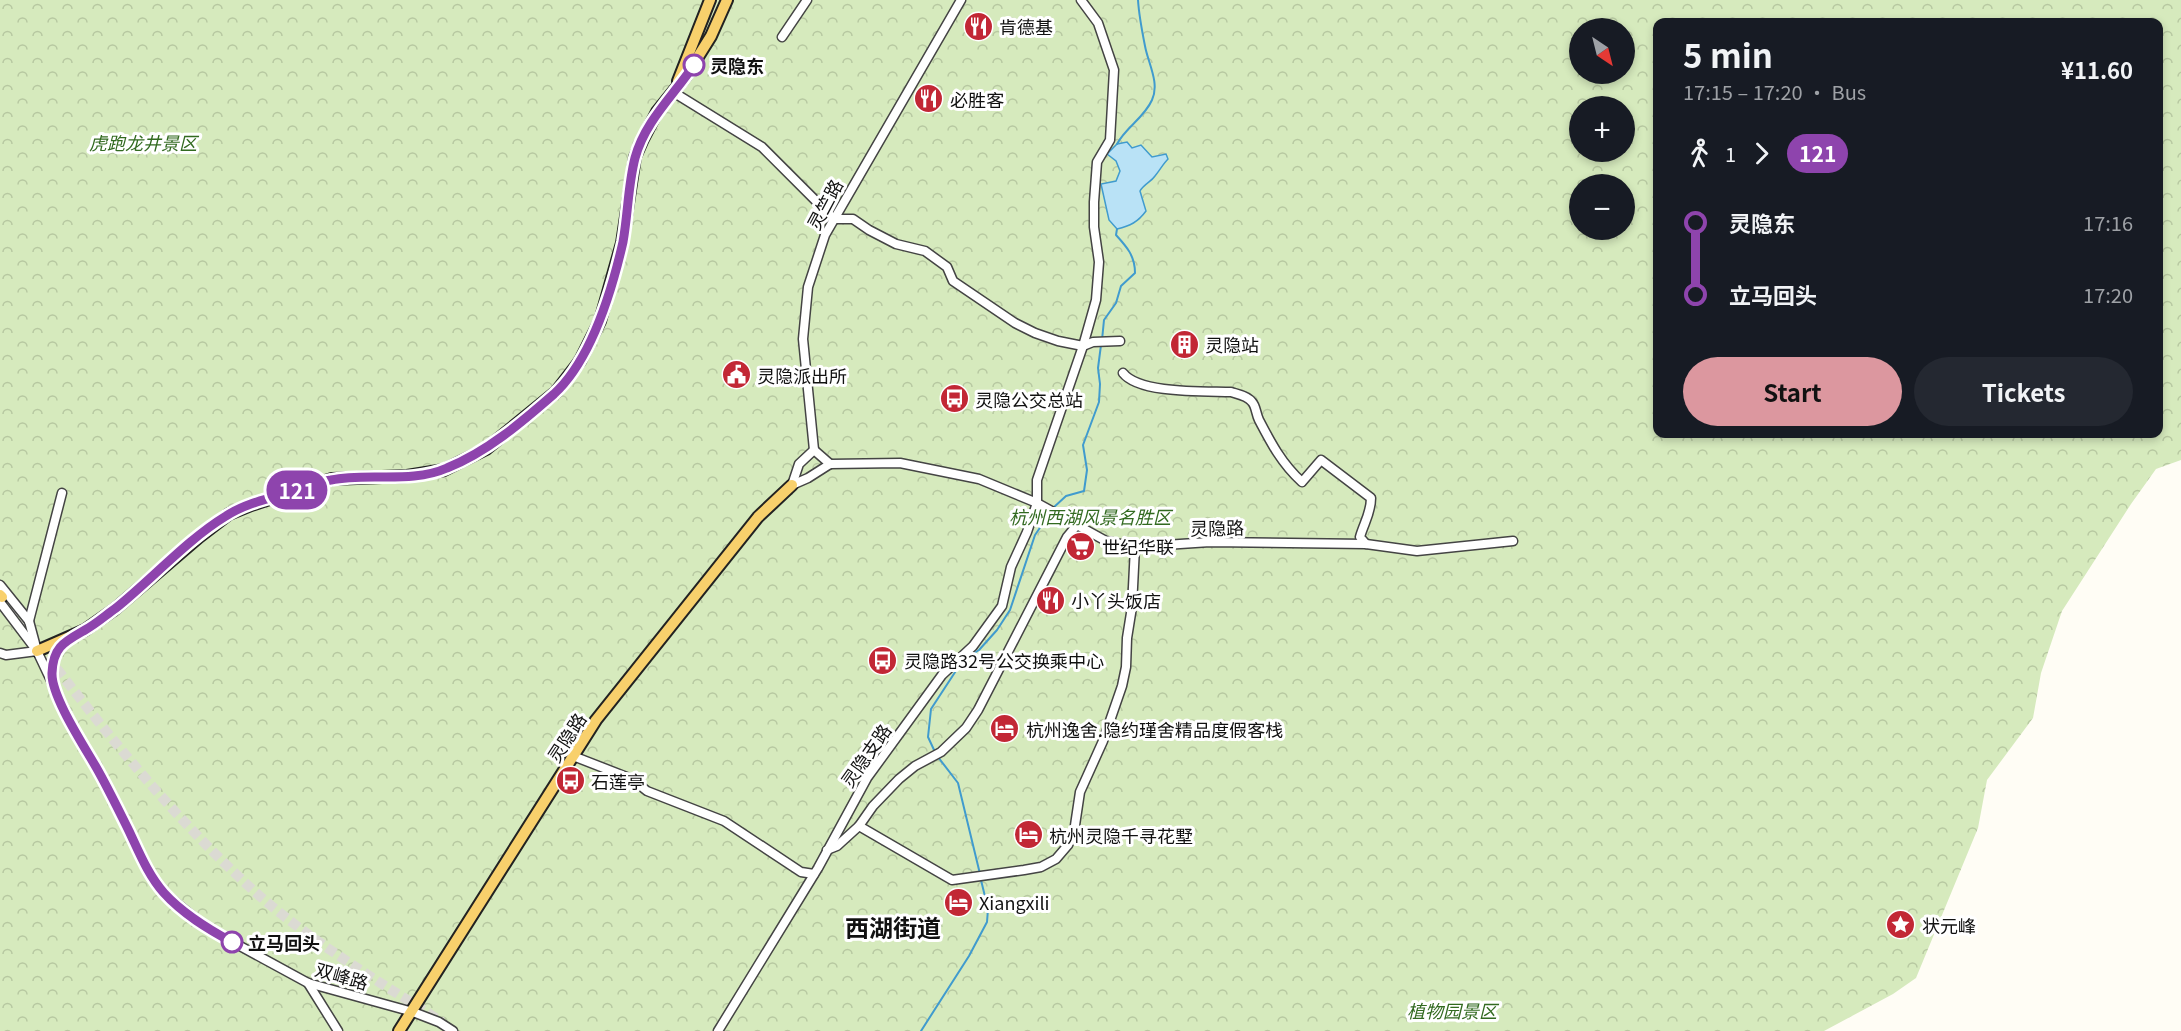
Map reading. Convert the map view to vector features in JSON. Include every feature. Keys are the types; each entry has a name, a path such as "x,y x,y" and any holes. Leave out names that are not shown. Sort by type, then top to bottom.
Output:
{"main road":[{"path":"673,92 710,0"},
{"path":"37,651 85,630 100,620 229,514 332,479 407,476 444,470 486,449 556,392 580,361 600,321 622,243 636,158 643,139 657,112 686,76 711,36 727,0"},
{"name":"灵隐路","path":"399,1031 596,720 758,517 792,485"}],"street":[{"path":"782,37 807,0"},
{"name":"灵竺路","path":"813,450 803,339 808,287 825,235 961,0"},
{"name":"灵隐支路","path":"718,1031 814,874 849,808 884,753 942,675 973,646 1002,606 1011,567 1040,505 1037,480 1083,346 1096,300 1099,262 1094,227 1097,162 1110,140 1114,70 1098,23 1081,0"},
{"path":"673,92 762,147 834,219 853,219 896,244 925,251 947,267 953,281 1015,323 1058,341 1083,346 1096,342 1120,341"},
{"path":"1123,374 1136,382 1160,389 1231,392 1241,394 1252,401 1257,417 1277,452 1287,468 1302,482 1321,460 1371,498 1369,516 1360,537 1366,544"},
{"path":"813,450 830,464 792,485 799,464 813,450"},
{"name":"灵隐路","path":"830,464 900,463 979,478 1040,505 1106,541 1135,547 1210,542 1366,544 1417,551 1513,541"},
{"path":"28,621 62,493"},
{"path":"827,850 837,846 859,826 873,806 899,779 915,766 941,752 966,728 978,710 1066,537 1077,525"},
{"path":"859,826 952,880 1041,867 1056,859 1068,845 1074,832 1080,792 1103,741 1122,686 1132,607 1135,547"},
{"path":"0,585 28,621 37,651"},
{"path":"1,598 37,651"},
{"path":"0,653 6,655 37,651"},
{"name":"双峰路","path":"37,651 74,729 112,795 150,874 164,893 207,928 308,983 413,1012"},
{"path":"573,756 632,779 647,791 724,821 801,872 814,874"},
{"path":"308,983 338,1031"},
{"path":"413,1012 442,1031"},
{"path":"413,1012 439,1022 453,1031"}],"green space":[{"name":"杭州西湖风景名胜区","path":"0,0 2181,0 2181,460 2156,469 2062,611 2041,673 2033,718 1987,780 1978,828 1916,978 1893,994 1824,1031 0,1031"}],"water":[{"path":"1127,142 1132,148 1141,145 1152,157 1166,154 1168,159 1140,191 1146,211 1133,223 1117,229 1109,220 1101,184 1116,181 1120,171 1116,161 1107,154 1117,144"}],"waterway":[{"path":"1117,144 1149,106 1155,87 1145,46 1138,0"},
{"path":"1102,340 1104,320 1116,303 1121,286 1135,273 1132,257 1116,235 1117,229"},
{"path":"1053,508 1066,496 1084,491 1087,470 1083,445 1099,402 1098,368 1101,345"},
{"path":"935,752 928,737 931,709 963,660 979,650 997,630 1010,610 1035,535 1050,513"},
{"path":"938,757 958,783 980,874"},
{"path":"921,1031 969,956 987,922 988,909 981,880"}],"tunnel":[{"path":"2,597 144,777 206,845 239,877 311,937 442,1022"}],"bus line":[{"name":"121","path":"232,942 187,913 164,893 150,874 112,795 74,729 56,692 51,677 59,647 70,637 85,630 115,609 229,514 332,479 407,476 444,470 486,449 556,392 580,361 600,321 622,243 636,158 643,139 657,112 694,65"}],"place":[{"name":"肯德基","path":"978,26"},
{"name":"灵隐东","path":"694,65"},
{"name":"必胜客","path":"929,99"},
{"name":"灵隐站","path":"1184,344"},
{"name":"灵隐派出所","path":"736,375"},
{"name":"灵隐公交总站","path":"954,399"},
{"name":"世纪华联","path":"1081,546"},
{"name":"小丫头饭店","path":"1050,600"},
{"name":"灵隐路32号公交换乘中心","path":"883,660"},
{"name":"杭州逸舍.隐约瑾舍精品度假客栈","path":"1005,729"},
{"name":"石莲亭","path":"570,781"},
{"name":"杭州灵隐千寻花墅","path":"1028,835"},
{"name":"Xiangxili","path":"958,902"},
{"name":"状元峰","path":"1901,925"},
{"name":"立马回头","path":"232,942"}],"district":[{"name":"西湖街道","path":"893,926"}],"park label":[{"name":"虎跑龙井景区","path":"143,142"},
{"name":"植物园景区","path":"1452,1010"}]}
